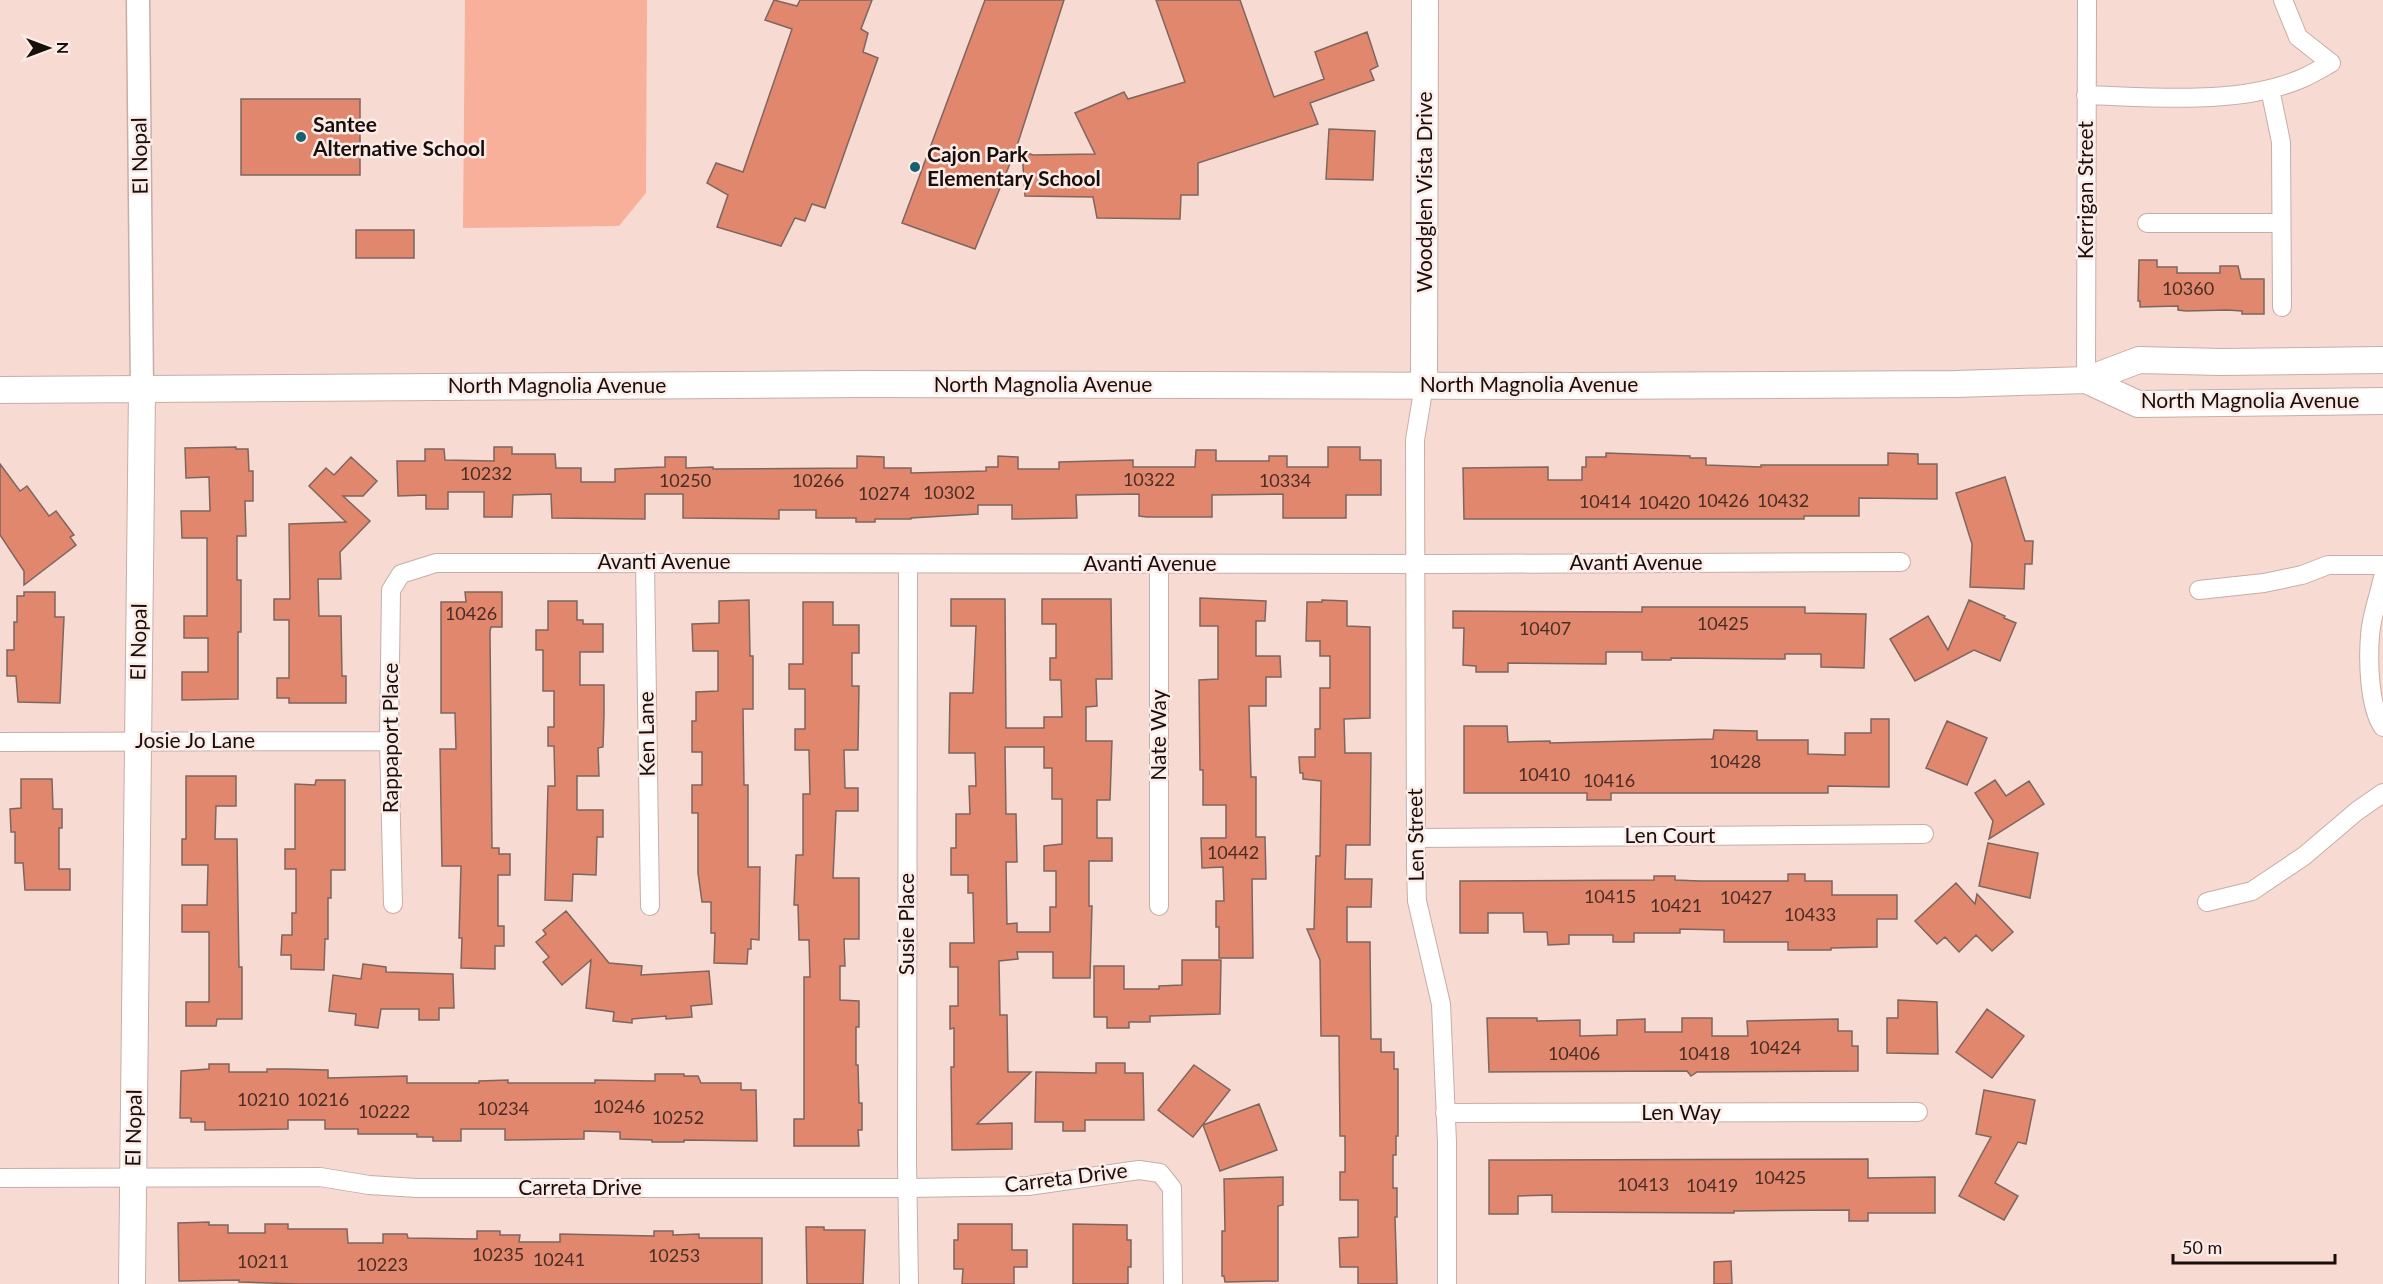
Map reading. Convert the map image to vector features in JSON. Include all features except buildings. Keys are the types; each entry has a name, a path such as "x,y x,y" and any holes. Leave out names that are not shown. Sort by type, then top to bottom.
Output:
{"main road":[{"name":"Woodglen Vista Drive","path":"1424,385 1425,0"},
{"name":"North Magnolia Avenue","path":"0,390 142,390 284,386 862,384 1944,384 2086,380 2139,360 2221,362 2383,360"},
{"name":"North Magnolia Avenue","path":"2086,380 2138,404 2383,401"},
{"name":"El Nopal","path":"132,1284 142,390"}],"street":[{"name":"El Nopal","path":"138,0 142,390"},
{"name":"Kerrigan Street","path":"2086,380 2087,0"},
{"path":"2086,95 2205,98 2270,89 2302,78 2331,63 2298,37 2283,0"},
{"path":"2270,89 2281,142 2282,308"},
{"path":"2147,223 2281,223"},
{"name":"Len Street","path":"1424,385 1415,440 1417,902 1441,1004 1447,1284"},
{"name":"Ken Lane","path":"645,562 650,906"},
{"name":"Avanti Avenue","path":"401,574 436,563 1901,562"},
{"name":"Susie Place","path":"908,564 909,1284"},
{"name":"Nate Way","path":"1159,564 1159,906"},
{"path":"2199,590 2264,583 2302,575 2328,565 2383,565"},
{"name":"Rappaport Place","path":"393,904 389,741 391,590 401,574"},
{"path":"2383,577 2370,635 2371,688 2377,719 2383,727"},
{"name":"Josie Jo Lane","path":"0,742 389,741"},
{"path":"2207,902 2252,891 2304,856 2357,811 2383,793"},
{"name":"Len Court","path":"1416,838 1924,834"},
{"name":"Len Way","path":"1445,1113 1918,1112"},
{"name":"Carreta Drive","path":"0,1178 133,1179 320,1176 369,1185 417,1188 908,1188 1028,1186 1139,1170 1160,1173 1172,1188 1173,1284"}],"shaded area":[{"path":"465,0 647,0 646,193 619,226 463,228"}],"place":[{"name":"Santee Alternative School","path":"301,137"},
{"name":"Cajon Park Elementary School","path":"915,167"}]}
